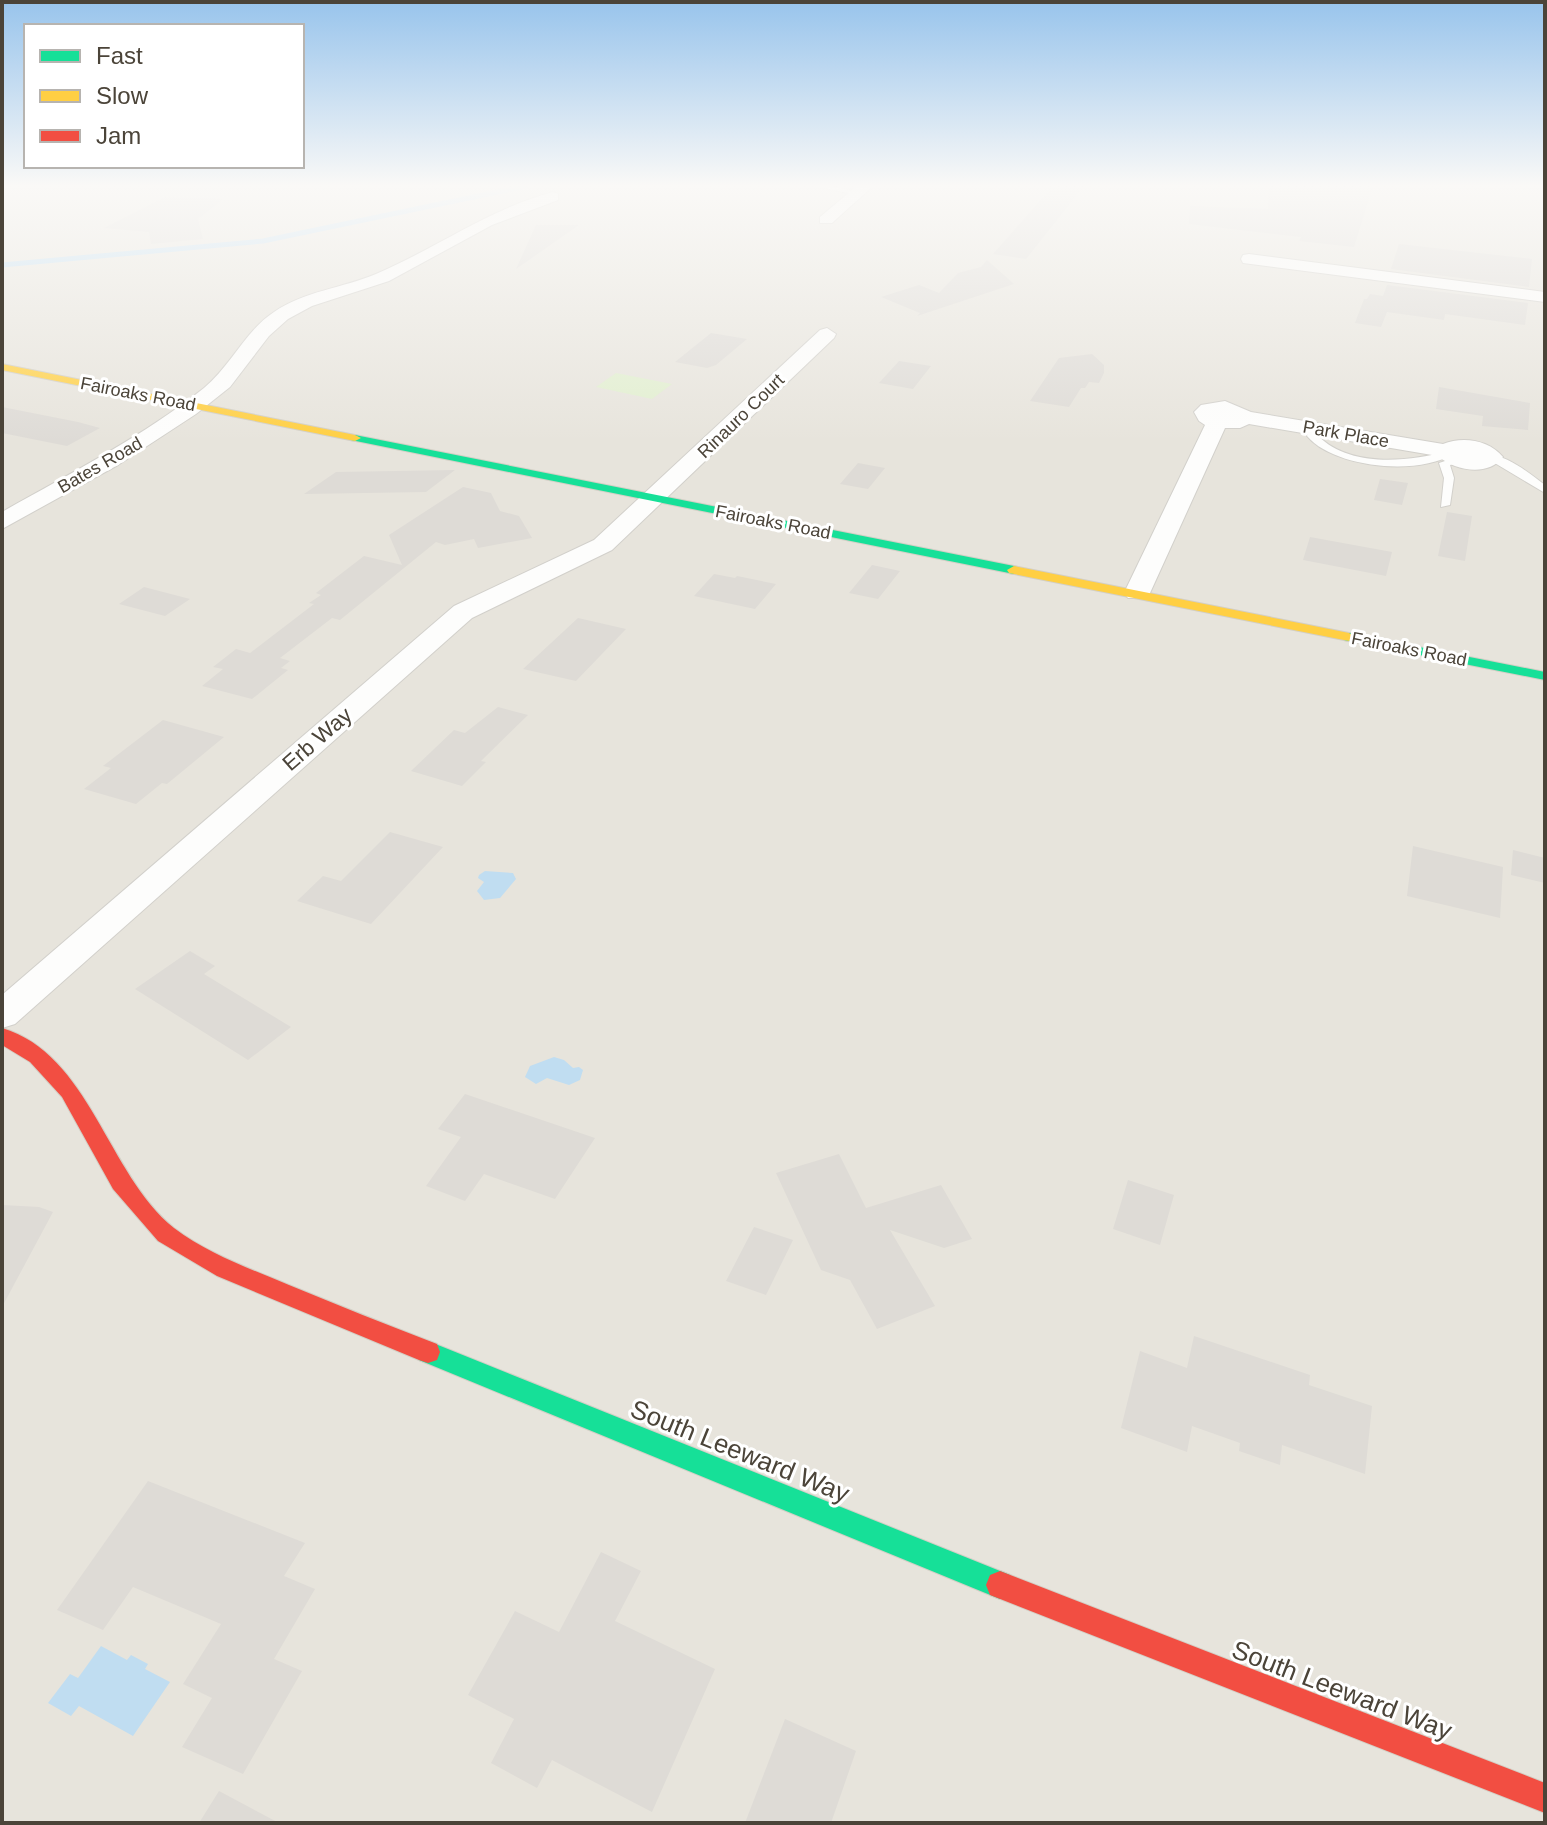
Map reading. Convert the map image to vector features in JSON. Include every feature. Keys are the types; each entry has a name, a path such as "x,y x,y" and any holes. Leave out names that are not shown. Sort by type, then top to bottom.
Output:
{"street":[{"name":"Bates Road","path":"2,522 163,429 195,406 226,381 256,336 279,316 299,305 393,271"},
{"path":"1344,271 1545,297"},
{"name":"Rinauro Court","path":"656,499 827,334"},
{"name":"Fairoaks Road","path":"2,367 1545,676"},
{"name":"Park Place","path":"1137,593 1217,422 1206,417 1204,412 1211,408 1225,407 1237,410 1244,417 1451,455 1452,447 1465,446 1480,449 1492,457"},
{"name":"Erb Way","path":"2,1015 463,612 482,600 572,563 603,545 656,499"},
{"name":"South Leeward Way","path":"2,1035 37,1057 69,1091 121,1183 166,1234 225,1269 1081,1618 1310,1704 1531,1803"}],"lane":[{"path":"1445,505 1449,478 1444,463 1451,455"},
{"path":"1492,457 1545,490"}],"shaded area":[{"path":"2,271 1545,271 1545,1823 2,1823"}],"green space":[{"path":"616,373 672,384 652,399 596,387"}],"water":[{"path":"485,871 513,873 516,879 500,898 484,900 477,891 484,882 478,878 479,875"},
{"path":"554,1057 583,1070 580,1080 569,1085 547,1078 536,1084 525,1077 530,1066"},
{"path":"101,1646 127,1660 131,1655 148,1664 145,1669 170,1682 133,1736 79,1706 71,1716 48,1703 70,1674 78,1678"}],"building":[{"path":"1000,271 1014,284 917,316 920,313 881,297 919,285 939,293 958,273"},
{"path":"1408,271 1531,271 1529,287"},
{"path":"1387,285 1528,303 1525,325 1445,314 1444,320 1387,312 1381,327 1355,323 1364,299 1370,294 1383,296"},
{"path":"711,333 747,339 716,365 707,368 675,362"},
{"path":"1092,354 1104,365 1104,373 1099,383 1089,382 1081,388 1069,407 1030,401 1059,358"},
{"path":"899,361 931,366 913,389 879,383"},
{"path":"1439,387 1530,403 1528,430 1482,426 1483,416 1436,409"},
{"path":"2,407 100,428 67,446 2,433"},
{"path":"858,463 885,468 868,489 840,484"},
{"path":"455,470 426,492 304,494 336,472"},
{"path":"1380,479 1408,483 1402,505 1374,500"},
{"path":"463,487 491,493 500,511 519,516 532,538 478,548 474,539 445,545 436,542 340,620 332,618 280,658 290,661 281,668 288,670 252,699 202,686 223,669 213,667 236,649 250,653 314,604 309,603 321,595 316,593 364,556 402,565 389,535"},
{"path":"1447,512 1472,516 1465,561 1438,556"},
{"path":"1310,537 1392,552 1386,576 1303,560"},
{"path":"872,565 900,571 878,599 849,593"},
{"path":"714,574 776,584 755,609 694,596"},
{"path":"144,587 190,599 165,616 119,604"},
{"path":"578,618 626,629 576,681 523,669"},
{"path":"498,707 528,715 481,761 486,762 462,786 411,771 454,730 465,733"},
{"path":"163,720 224,737 167,784 162,783 136,804 84,789 111,768 103,766"},
{"path":"390,832 443,847 371,924 297,901 323,876 341,881"},
{"path":"1413,846 1503,867 1500,918 1407,896"},
{"path":"1513,850 1545,858 1545,883 1511,875"},
{"path":"190,951 215,966 204,974 291,1027 248,1060 135,989"},
{"path":"465,1094 595,1138 555,1199 484,1174 465,1201 426,1186 461,1137 438,1129"},
{"path":"839,1154 866,1208 941,1185 972,1239 944,1248 890,1230 935,1306 877,1329 850,1280 821,1270 776,1173"},
{"path":"1128,1180 1174,1195 1160,1245 1113,1229"},
{"path":"2,1205 39,1207 53,1212 2,1307"},
{"path":"754,1227 793,1240 766,1295 726,1281"},
{"path":"1194,1336 1310,1375 1309,1385 1372,1406 1365,1474 1282,1445 1280,1465 1239,1451 1240,1443 1192,1426 1187,1452 1121,1428 1140,1351 1187,1368"},
{"path":"148,1481 305,1543 284,1576 315,1589 274,1659 302,1671 243,1774 182,1747 212,1698 183,1684 221,1624 133,1587 103,1630 57,1610"},
{"path":"601,1552 641,1571 615,1621 715,1669 652,1812 552,1760 537,1788 491,1763 514,1719 468,1695 515,1611 559,1632"},
{"path":"785,1719 856,1751 831,1823 745,1823"},
{"path":"219,1791 279,1823 199,1823"}],"traffic: fast":[{"path":"355,438 1014,570"},
{"path":"1349,637 1545,676"},
{"path":"428,1352 1000,1585"}],"traffic: slow":[{"path":"2,367 355,438"},
{"path":"1014,570 1349,637"}],"traffic: jam":[{"path":"2,1035 37,1057 69,1091 121,1183 166,1234 225,1269 428,1352"},
{"path":"1000,1585 1545,1798"}]}
